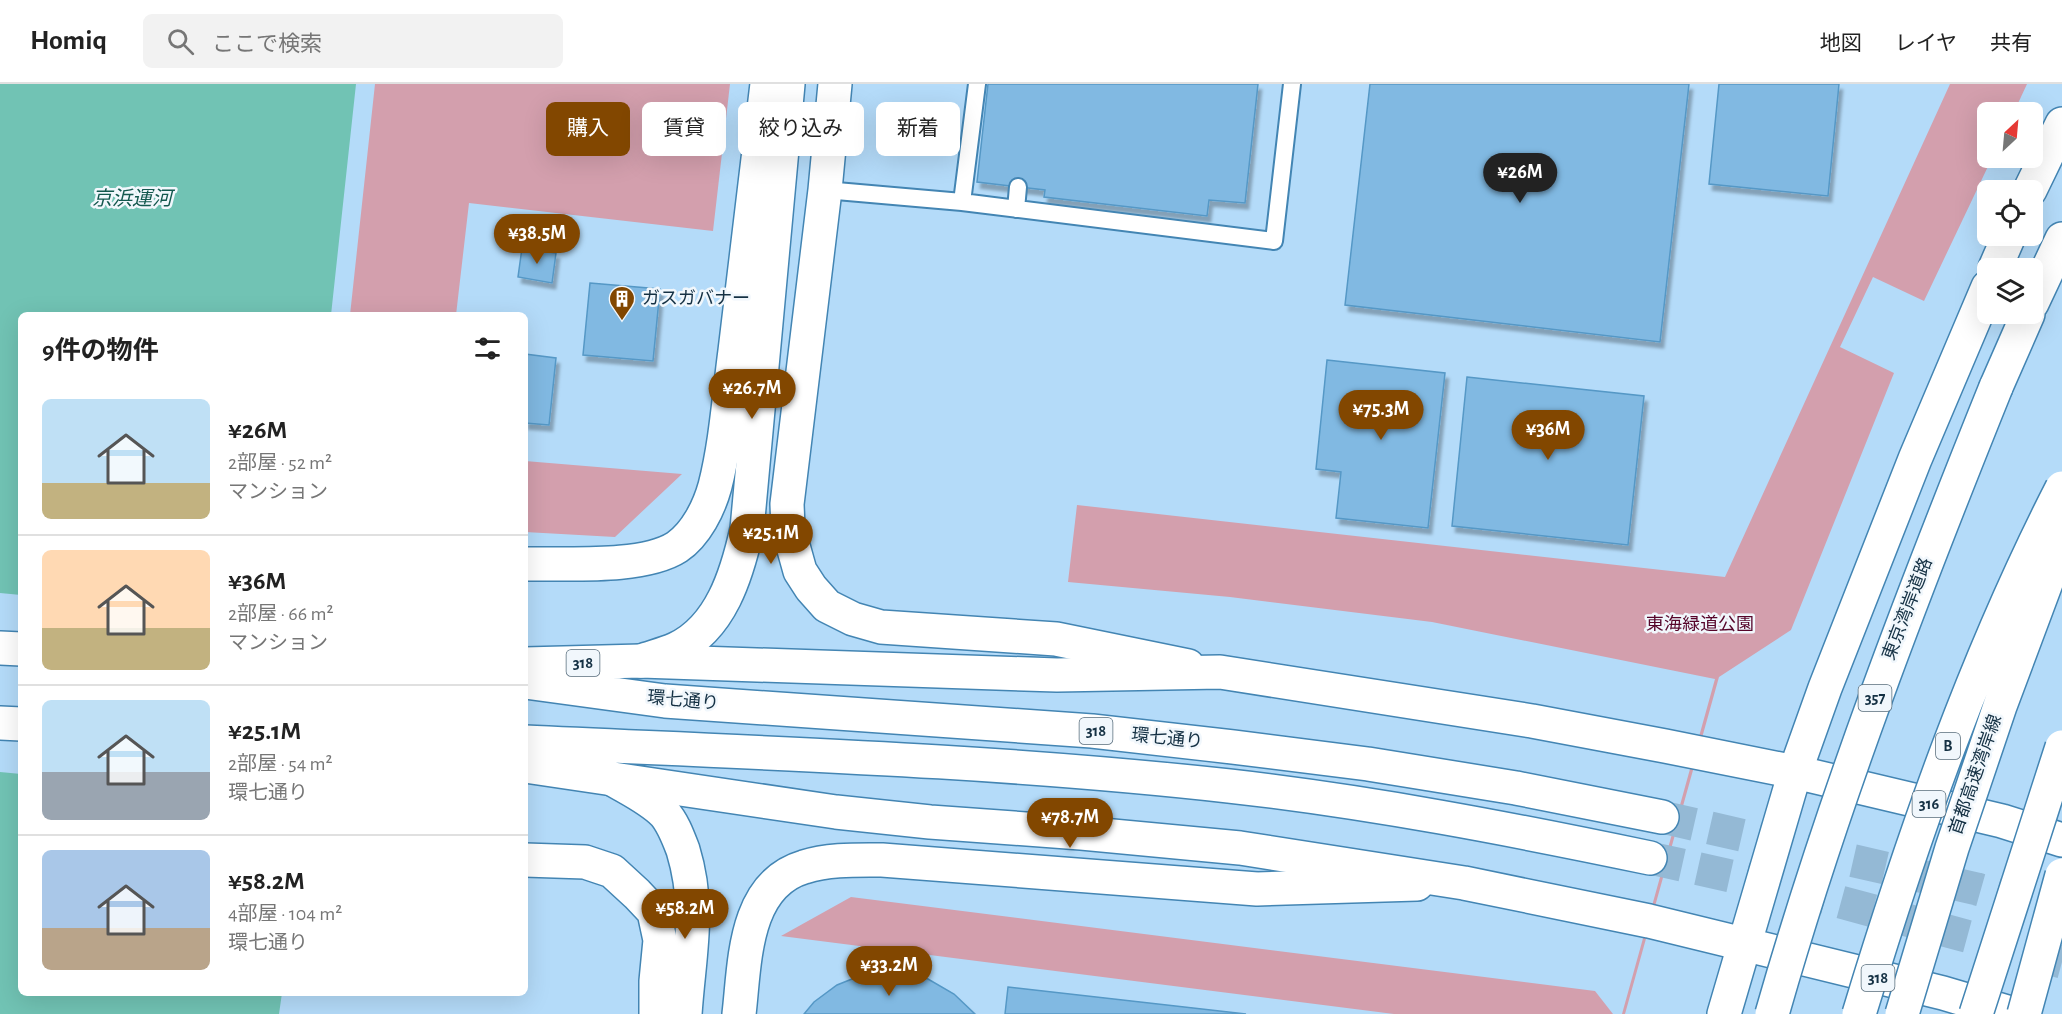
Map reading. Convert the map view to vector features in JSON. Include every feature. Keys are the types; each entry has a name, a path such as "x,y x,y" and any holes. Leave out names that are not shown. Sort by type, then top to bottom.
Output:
{"main road":[{"path":"528,564 647,559 663,555 679,546 700,522 715,488 723,438 751,228 767,84"},
{"path":"641,661 677,649 698,635 717,611 731,586 742,550 747,529 788,84"},
{"path":"835,84 825,190 787,504 792,547 800,571 811,588 827,606 853,619 881,627 1056,639 1220,672"},
{"path":"2035,180 2062,124"},
{"path":"2043,279 2062,238"},
{"path":"1724,1014 1742,945 1795,772 1825,688 1902,492 1977,313"},
{"name":"東京湾岸道路","path":"1772,1014 1828,832 1886,665 1983,420 2024,324"},
{"name":"B","path":"1859,1014 1923,816 1968,692 2028,554 2062,488"},
{"name":"首都高速湾岸線","path":"1902,1014 1952,848 2000,706 2062,540"},
{"path":"0,648 18,649"},
{"name":"318","path":"528,664 641,661 1057,675 1220,672 1532,721 1795,772"},
{"name":"環七通り","path":"528,682 665,701 1092,731 1233,747 1368,764 1516,788 1662,817"},
{"path":"0,723 18,724"},
{"path":"528,742 934,763 1091,773 1230,786 1368,805 1500,827 1650,858"},
{"path":"1976,1014 2062,747"},
{"name":"318","path":"528,766 836,812 1240,848 1464,883 1649,921 1943,993 2013,1014"},
{"name":"316","path":"1795,772 2002,821 2062,840"},
{"path":"614,780 645,798 664,814 678,834 686,862 694,912 685,1014"},
{"path":"528,860 585,862 612,871 654,912 660,940 656,1014"},
{"path":"739,1014 748,937 760,906 774,885 786,876 801,867 820,863 882,860 1257,889 1464,883"},
{"path":"2024,1014 2062,875"}],"lane":[{"path":"962,202 977,84"},
{"path":"825,190 962,202 1274,241 1292,84"},
{"path":"1016,209 1018,187"}],"green space":[{"path":"375,84 730,84 726,119 726,102 642,102 642,156 722,156 713,231 469,203 456,312 350,312"},
{"name":"東海緑道公園","path":"1950,84 2027,84 2019,102 1977,102 1977,168 1987,168 1982,180 1977,180 1977,190 1924,301 1873,277 1840,347 1894,373 1791,630 1719,677 1625,1014 1622,1014 1715,679 1432,622 1230,597 1068,582 1077,505 1725,577"},
{"path":"528,461 682,474 615,537 528,532"},
{"path":"851,897 1595,991 1613,1014 1394,1014 781,936"}],"water":[{"name":"京浜運河","path":"0,84 356,84 331,312 18,312 18,996 282,996 279,1014 0,1014"}],"pier":[{"path":"0,593 18,595 18,774 0,772"}],"building":[{"path":"988,84 1258,84 1245,203 1209,200 1207,216 1044,197 1045,190 977,182"},
{"path":"1370,84 1689,84 1660,342 1345,305"},
{"path":"1719,84 1839,84 1828,196 1709,184"},
{"path":"522,248 556,253 552,283 518,277"},
{"name":"ガスガバナー","path":"590,283 660,289 653,361 583,355"},
{"path":"528,354 556,358 549,425 528,423"},
{"path":"1327,360 1445,373 1428,528 1336,518 1341,472 1316,469"},
{"path":"1467,377 1644,396 1628,545 1452,526"},
{"path":"887,971 915,974 928,979 954,994 975,1014 804,1014 814,1002 837,985 862,975"},
{"path":"1008,987 1246,1014 1005,1014"}],"tunnel":[{"path":"1662,817 1977,889 2062,913"},
{"path":"1650,858 1807,893 2062,962"}],"place":[{"name":"ガスガバナー","path":"622,322"}]}
